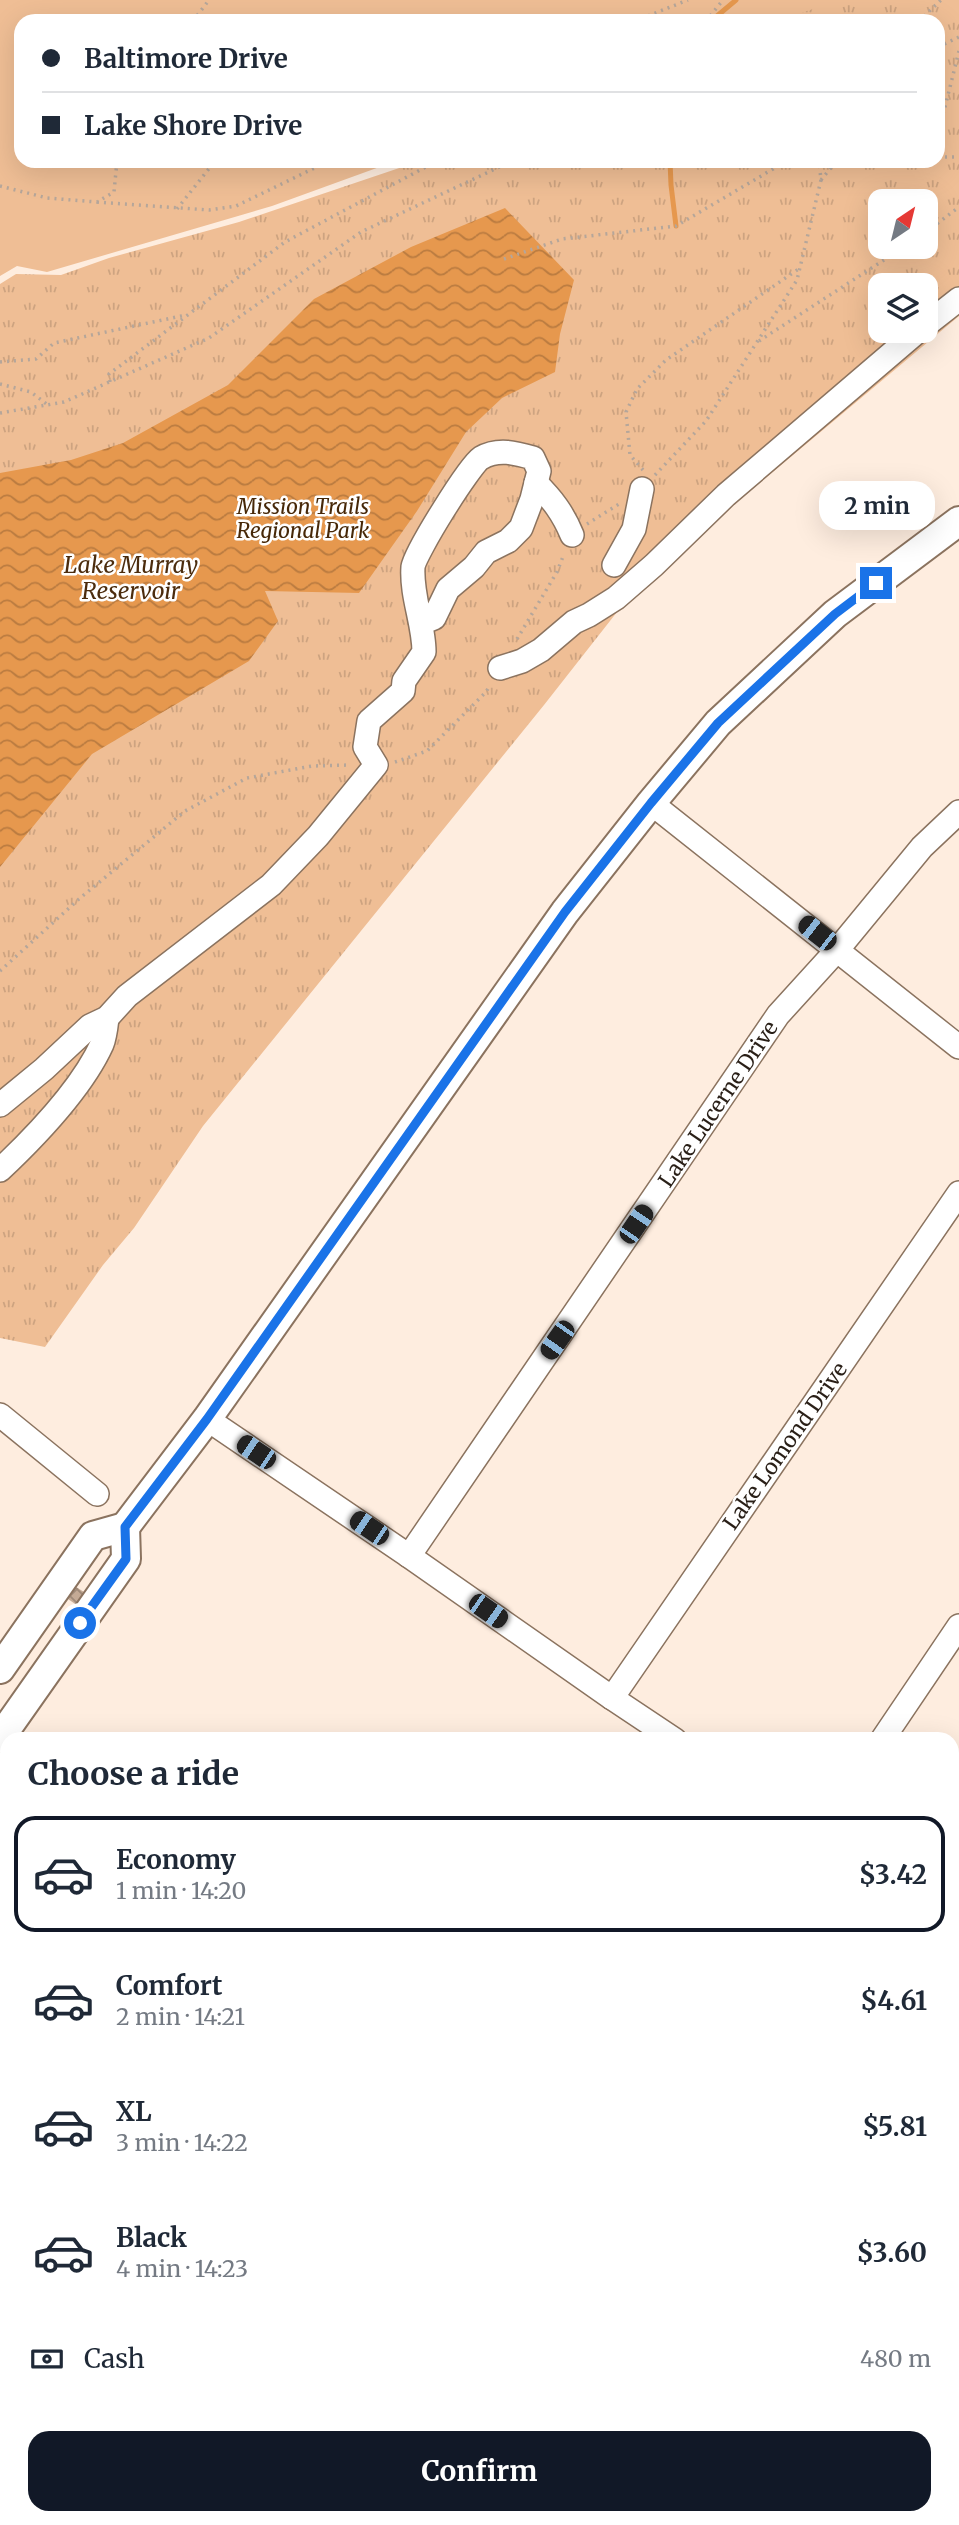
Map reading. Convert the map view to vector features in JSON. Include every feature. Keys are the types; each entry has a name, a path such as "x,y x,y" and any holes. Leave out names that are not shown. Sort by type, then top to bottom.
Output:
{"main road":[{"path":"0,1669 93,1536 125,1527 207,1419 565,912 651,803 718,723 825,623 959,521"},
{"path":"4,1732 126,1559 125,1527"}],"street":[{"path":"938,316 959,299"},
{"path":"500,668 522,661 541,650 574,622 616,598 726,495 904,343"},
{"path":"0,1105 90,1026 107,1018 127,996 271,885 318,836 376,765 365,747 369,721 403,691 404,681 424,652 413,565 466,474 479,459 493,453 507,452 533,457 539,471 521,528 508,541 486,552 474,567 448,589 434,618 422,623"},
{"path":"536,483 555,502 572,535"},
{"path":"614,565 634,529 647,484"},
{"path":"651,803 959,1047"},
{"name":"Lake Lucerne Drive","path":"409,1556 778,1015 838,949 922,847 959,813"},
{"path":"0,1170 27,1144 87,1070 103,1042 107,1018"},
{"name":"Lake Lomond Drive","path":"612,1698 959,1193"},
{"path":"0,1415 97,1494"},
{"path":"207,1419 664,1732"},
{"path":"887,1732 959,1626"}],"path":[{"path":"198,14 209,0"},
{"path":"653,14 688,0"},
{"path":"712,14 723,0"},
{"path":"926,14 941,0"},
{"path":"945,106 959,51"},
{"path":"951,78 959,72"},
{"path":"97,202 114,192 116,168"},
{"path":"177,209 209,168"},
{"path":"0,186 47,198 209,210 236,206 315,168"},
{"path":"110,382 109,374 285,242 424,168"},
{"path":"0,413 64,402 209,338 361,232 497,168"},
{"path":"504,259 562,239 676,226 774,168"},
{"path":"0,971 79,899 185,811 247,778 312,766 376,765 403,760 427,751 486,692 557,572 572,535 647,484 706,421 797,280 821,180 820,168"},
{"path":"821,180 831,168"},
{"path":"938,223 959,207"},
{"path":"757,342 885,259"},
{"path":"647,484 630,455 626,412 637,389 666,360 800,268"},
{"path":"0,362 36,359 54,344 188,315"},
{"path":"0,384 31,392 48,405"}],"green space":[{"path":"0,0 848,0 810,14 14,14 14,168 377,168 272,206 47,272 17,266 0,276"},
{"name":"Mission Trails Regional Park","path":"840,0 959,0 959,316 938,334 938,273 868,273 868,343 927,343 639,584 203,1126 134,1228 103,1265 45,1347 0,1338 0,284 16,274 61,275 109,258 239,222 399,168 945,168 945,14 798,14"}],"water":[{"name":"Lake Murray Reservoir","path":"505,208 574,280 560,334 555,372 502,398 466,432 417,511 359,593 265,591 278,621 249,661 92,754 0,867 0,473 71,460 123,443 228,385 314,299 411,247"}],"building":[{"path":"76,1587 92,1597 84,1610 68,1599"}],"waterway":[{"path":"719,14 736,0"},
{"path":"670,168 676,226"}],"route":[{"path":"80,1623 126,1559 125,1527 207,1419 565,912 718,723 835,614 876,583"}]}
